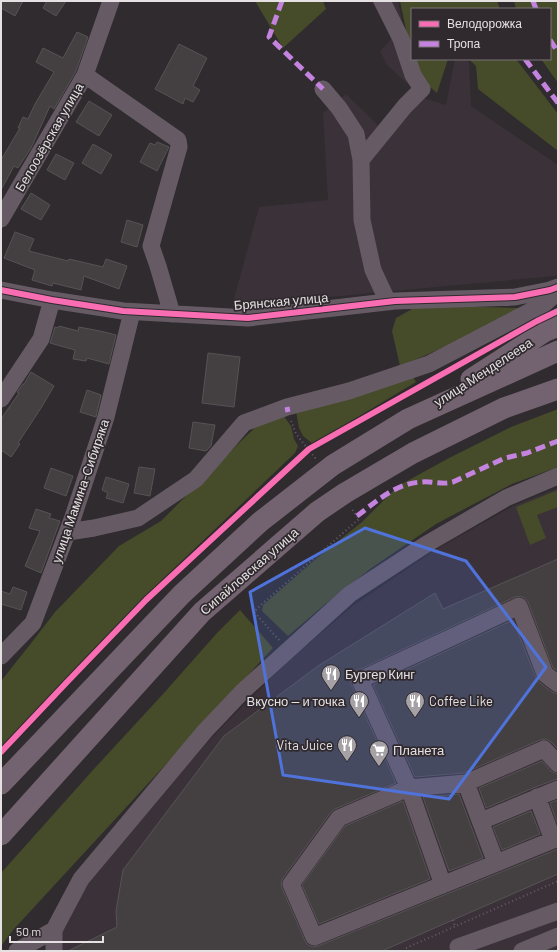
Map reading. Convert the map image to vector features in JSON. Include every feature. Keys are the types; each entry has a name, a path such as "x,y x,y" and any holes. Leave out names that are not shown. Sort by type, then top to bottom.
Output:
{"main road":[{"name":"улица Менделеева","path":"408,419 546,331 558,326"},
{"name":"Сипайловская улица","path":"1,784 182,594 260,522 333,465 408,419 558,351"},
{"name":"Сипайловская улица","path":"1,835 202,612 317,512 345,493 413,453 504,408 558,389"}],"street":[{"name":"Белоозёрская улица","path":"1,219 85,75 111,1"},
{"path":"361,160 405,106 422,89 413,75 401,39 382,1"},
{"path":"85,75 178,140 180,147 151,246 172,314"},
{"path":"323,88 339,108 356,134 361,160 362,220 373,270 388,302"},
{"name":"Брянская улица","path":"1,290 52,300 132,312 248,318 388,302 515,297 550,290 558,286"},
{"path":"68,532 138,518 196,479 244,423 287,407 349,391 429,364 544,304 558,292"},
{"path":"1,398 41,339 52,300"},
{"name":"улица Мамина-Сибиряка","path":"1,656 33,623 68,532 106,417 132,312"},
{"path":"54,951 54,930 81,879 204,731 242,692 350,594 424,545 506,498 558,476"},
{"path":"443,884 409,788 360,680 519,606 545,674 558,684"},
{"path":"537,797 556,839 314,937 291,884 339,818 409,788 466,783 544,749 558,764"},
{"path":"466,783 496,863"},
{"path":"481,821 558,789"},
{"path":"459,951 458,947 558,910"},
{"path":"17,951 54,930"},
{"path":"522,951 558,936"}],"path":[{"path":"291,419 296,434 309,449"},
{"path":"303,454 315,445"},
{"path":"283,645 254,612 359,519"},
{"path":"406,948 558,881"},
{"path":"453,920 455,926"}],"highlighted area":[{"path":"365,528 466,561 546,667 449,799 283,775 250,592"}],"shaded area":[{"path":"370,1 398,1 414,75 411,87 387,65 380,51 395,35 393,28"},
{"path":"455,60 467,60 469,62 471,106 558,165 558,275 232,306 259,207 328,200 323,113 346,94 383,130 414,95 446,105"},
{"name":"Планета","path":"558,488 558,951 61,951 61,928 94,872 144,813 217,732 288,661 353,606 435,550 515,505"}],"green space":[{"path":"255,1 323,1 326,9 283,48"},
{"path":"400,1 497,1 500,8 411,8 411,53"},
{"path":"514,1 558,1 558,83 542,60 551,60 551,8 516,8"},
{"path":"412,60 448,60 437,93 416,75"},
{"path":"470,60 517,60 558,114 558,151 478,89 476,66"},
{"path":"418,305 517,308 517,314 400,366 392,331 396,318"},
{"path":"413,377 416,382 313,444 303,436 299,428 296,411"},
{"path":"558,409 558,467 512,484 436,524 370,569 288,636 262,611 263,605 317,558 362,522 398,486 449,458 511,427"},
{"path":"283,415 291,426 294,439 298,446 295,453 165,577 1,747 1,681 55,612 119,546 161,521 264,419"},
{"path":"558,490 558,507 537,515 546,538 530,545 516,507"},
{"path":"240,610 273,648 14,929 1,946 1,873 217,633"}],"building":[{"path":"1,1 23,1 15,16 1,8"},
{"path":"47,1 66,1 56,16 43,8"},
{"path":"77,32 88,37 76,71 54,109 50,106 31,148 18,168 14,166 1,190 1,160 20,128 18,128 23,117 28,119 54,72 36,62 43,48 63,58"},
{"path":"179,44 207,58 193,86 200,90 193,102 185,98 183,104 155,89"},
{"path":"89,101 112,115 99,136 76,122"},
{"path":"157,142 169,147 157,171 140,162 150,143 155,145"},
{"path":"93,144 112,155 101,174 82,163"},
{"path":"56,154 74,163 65,180 47,170"},
{"path":"31,193 50,205 41,220 21,209"},
{"path":"127,220 143,225 137,247 121,242"},
{"path":"15,232 34,239 29,251 68,261 69,259 103,267 106,259 127,266 119,289 84,276 81,290 53,283 52,286 32,280 35,270 4,258"},
{"path":"59,326 78,331 79,327 116,335 109,364 87,358 86,361 73,359 75,350 50,343 55,327 58,328"},
{"path":"208,353 240,357 234,407 202,403"},
{"path":"31,372 54,386 18,443 20,444 11,457 1,450 1,419"},
{"path":"87,390 101,395 96,417 80,412"},
{"path":"193,422 215,425 211,446 206,451 189,448"},
{"path":"139,467 155,469 150,496 134,493"},
{"path":"51,468 73,476 66,496 44,488"},
{"path":"106,477 129,484 123,503 106,498 108,493 102,490"},
{"path":"36,509 51,514 49,518 60,521 41,573 25,566 40,531 29,528"},
{"path":"558,559 558,671 553,668 528,602 525,598 520,596 352,674 350,679 351,684 396,783 331,812 283,878 281,883 305,941 308,945 313,947 558,849 558,874 382,951 68,951 117,927 116,911 123,870 224,736 318,666 435,593 443,609"},
{"path":"13,587 27,592 21,610 1,604 1,591 10,594"},
{"path":"513,620 536,678 552,692 558,694 558,749 546,739 540,740 464,773 415,777 373,685"},
{"path":"542,761 551,771 558,774 558,779 486,808 479,788"},
{"path":"459,794 483,858 449,871 423,797"},
{"path":"558,800 558,825 550,803"},
{"path":"403,801 430,879 319,924 302,885 345,826"},
{"path":"531,811 540,834 502,850 493,827"}],"marked path":[{"path":"282,1 269,37 323,89"},
{"path":"533,1 536,8"},
{"path":"551,42 558,52"},
{"path":"526,60 558,103"},
{"path":"287,407 288,412"},
{"path":"357,516 395,489 413,483 453,482 505,458 527,453 558,441"}],"cycle path":[{"path":"1,290 52,300 123,311 248,318 395,301 515,297 558,287"},
{"path":"1,752 146,600 309,449 537,321 558,311"}],"place":[{"name":"Бургер Кинг","path":"331,691"},
{"name":"Вкусно — и точка","path":"359,718"},
{"name":"Coffee Like","path":"415,718"},
{"name":"Vita Juice","path":"347,762"},
{"name":"Планета","path":"379,767"}]}
